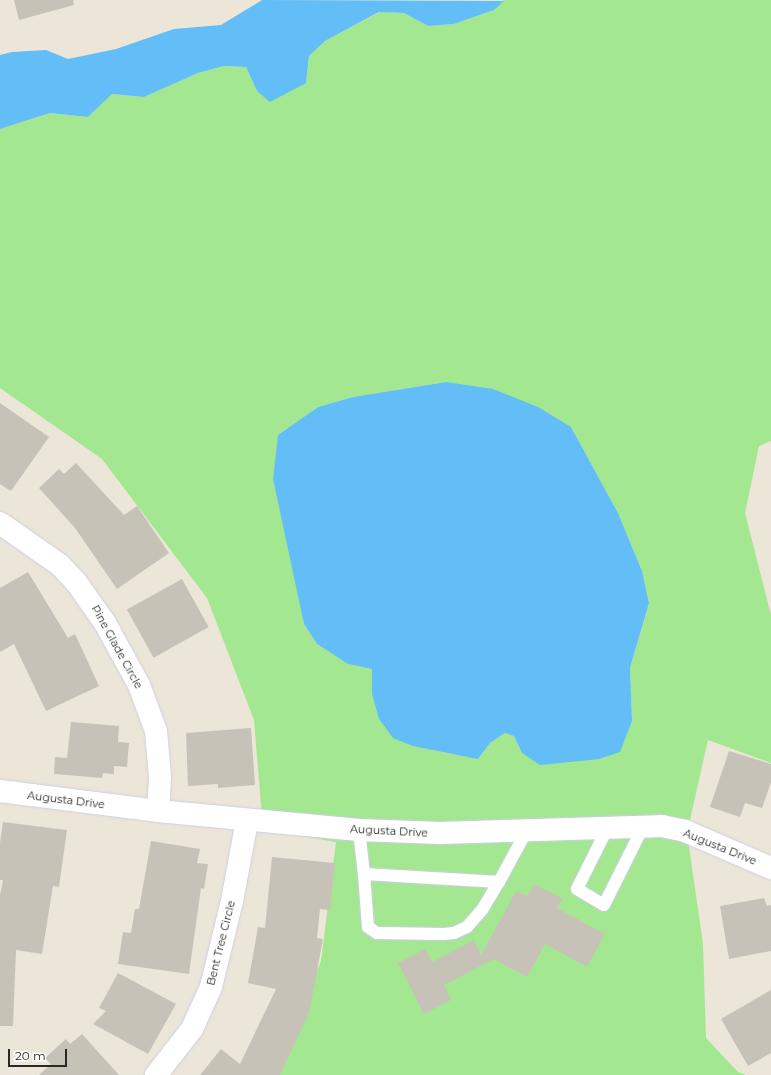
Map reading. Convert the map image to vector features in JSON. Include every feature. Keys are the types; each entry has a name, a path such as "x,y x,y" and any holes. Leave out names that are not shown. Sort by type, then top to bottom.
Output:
{"street":[{"name":"Pine Glade Circle","path":"0,523 42,551 76,582 105,623 131,671 149,709 156,731 160,777 158,811"},
{"name":"Augusta Drive","path":"0,791 247,821 359,830 440,833 526,832 607,829 644,825 685,831 771,868"},
{"name":"Bent Tree Circle","path":"156,1075 192,1029 211,987 232,901 247,821"}],"lane":[{"path":"607,829 577,889 604,905 644,825"},
{"path":"359,830 368,927 377,933 454,933 474,920 499,882 526,832"},
{"path":"364,874 499,882"}],"green space":[{"path":"503,0 771,0 771,441 759,446 745,513 771,615 771,763 708,740 687,833 703,944 706,1038 738,1072 746,1075 274,1075 321,961 336,842 263,829 254,720 207,598 102,459 0,388 0,129 50,113 88,117 112,94 144,97 198,73 224,66 246,67 257,91 306,83 309,56 325,41 380,12 404,13 428,26 454,24 494,10","holes":["446,382 571,427 618,513 642,571 649,603 630,668 632,721 522,753 514,736 505,733 490,743 478,759 372,694 372,669 348,664 317,644 304,624 278,435 318,407 353,397"]}],"water":[{"path":"262,0 504,1 494,10 454,24 428,26 404,13 379,12 325,41 309,56 306,83 270,102 257,91 246,67 224,66 198,73 144,97 112,94 88,117 50,113 0,129 0,55 12,52 46,50 68,59 116,49 174,29 221,25"},
{"path":"446,382 493,389 538,407 571,427 618,513 642,571 649,603 630,668 632,721 620,752 599,759 540,765 522,753 514,736 505,733 490,743 478,759 413,746 393,738 379,719 372,694 372,669 348,664 317,644 304,624 273,479 278,435 318,407 353,397"}],"building":[{"path":"14,0 73,0 74,5 19,20"},
{"path":"0,403 49,437 11,491 0,484"},
{"path":"76,463 124,515 137,506 169,553 117,589 75,528 39,488 59,469 64,474"},
{"path":"28,572 68,638 75,634 99,686 46,711 14,644 0,652 0,588"},
{"path":"182,579 209,627 154,658 127,610"},
{"path":"71,722 119,726 118,742 129,743 127,767 114,766 114,774 103,773 102,778 54,774 55,757 67,758"},
{"path":"251,728 255,785 218,788 218,784 188,786 186,733"},
{"path":"729,751 771,764 771,782 762,808 745,803 740,817 710,807"},
{"path":"3,822 67,830 59,887 53,886 42,954 16,950 13,1026 0,1026 0,895 3,880 0,880 0,843"},
{"path":"151,841 200,849 197,863 208,864 204,889 201,888 189,974 118,964 123,932 131,933 135,909 139,909"},
{"path":"272,857 335,863 330,910 320,909 317,938 323,939 309,1013 280,1075 200,1075 221,1049 240,1064 276,989 248,983 258,927 265,928"},
{"path":"534,884 563,899 557,908 605,934 587,967 545,944 527,977 494,959 444,985 451,1000 424,1014 398,963 425,949 432,962 474,940 481,955 516,891 527,896"},
{"path":"764,898 767,906 771,905 771,951 729,959 720,906"},
{"path":"118,973 176,1004 148,1054 93,1024 106,1011 99,1008"},
{"path":"771,990 771,1053 748,1066 721,1019"},
{"path":"82,1034 119,1075 39,1075 51,1064 45,1058 66,1039 70,1044"}]}
